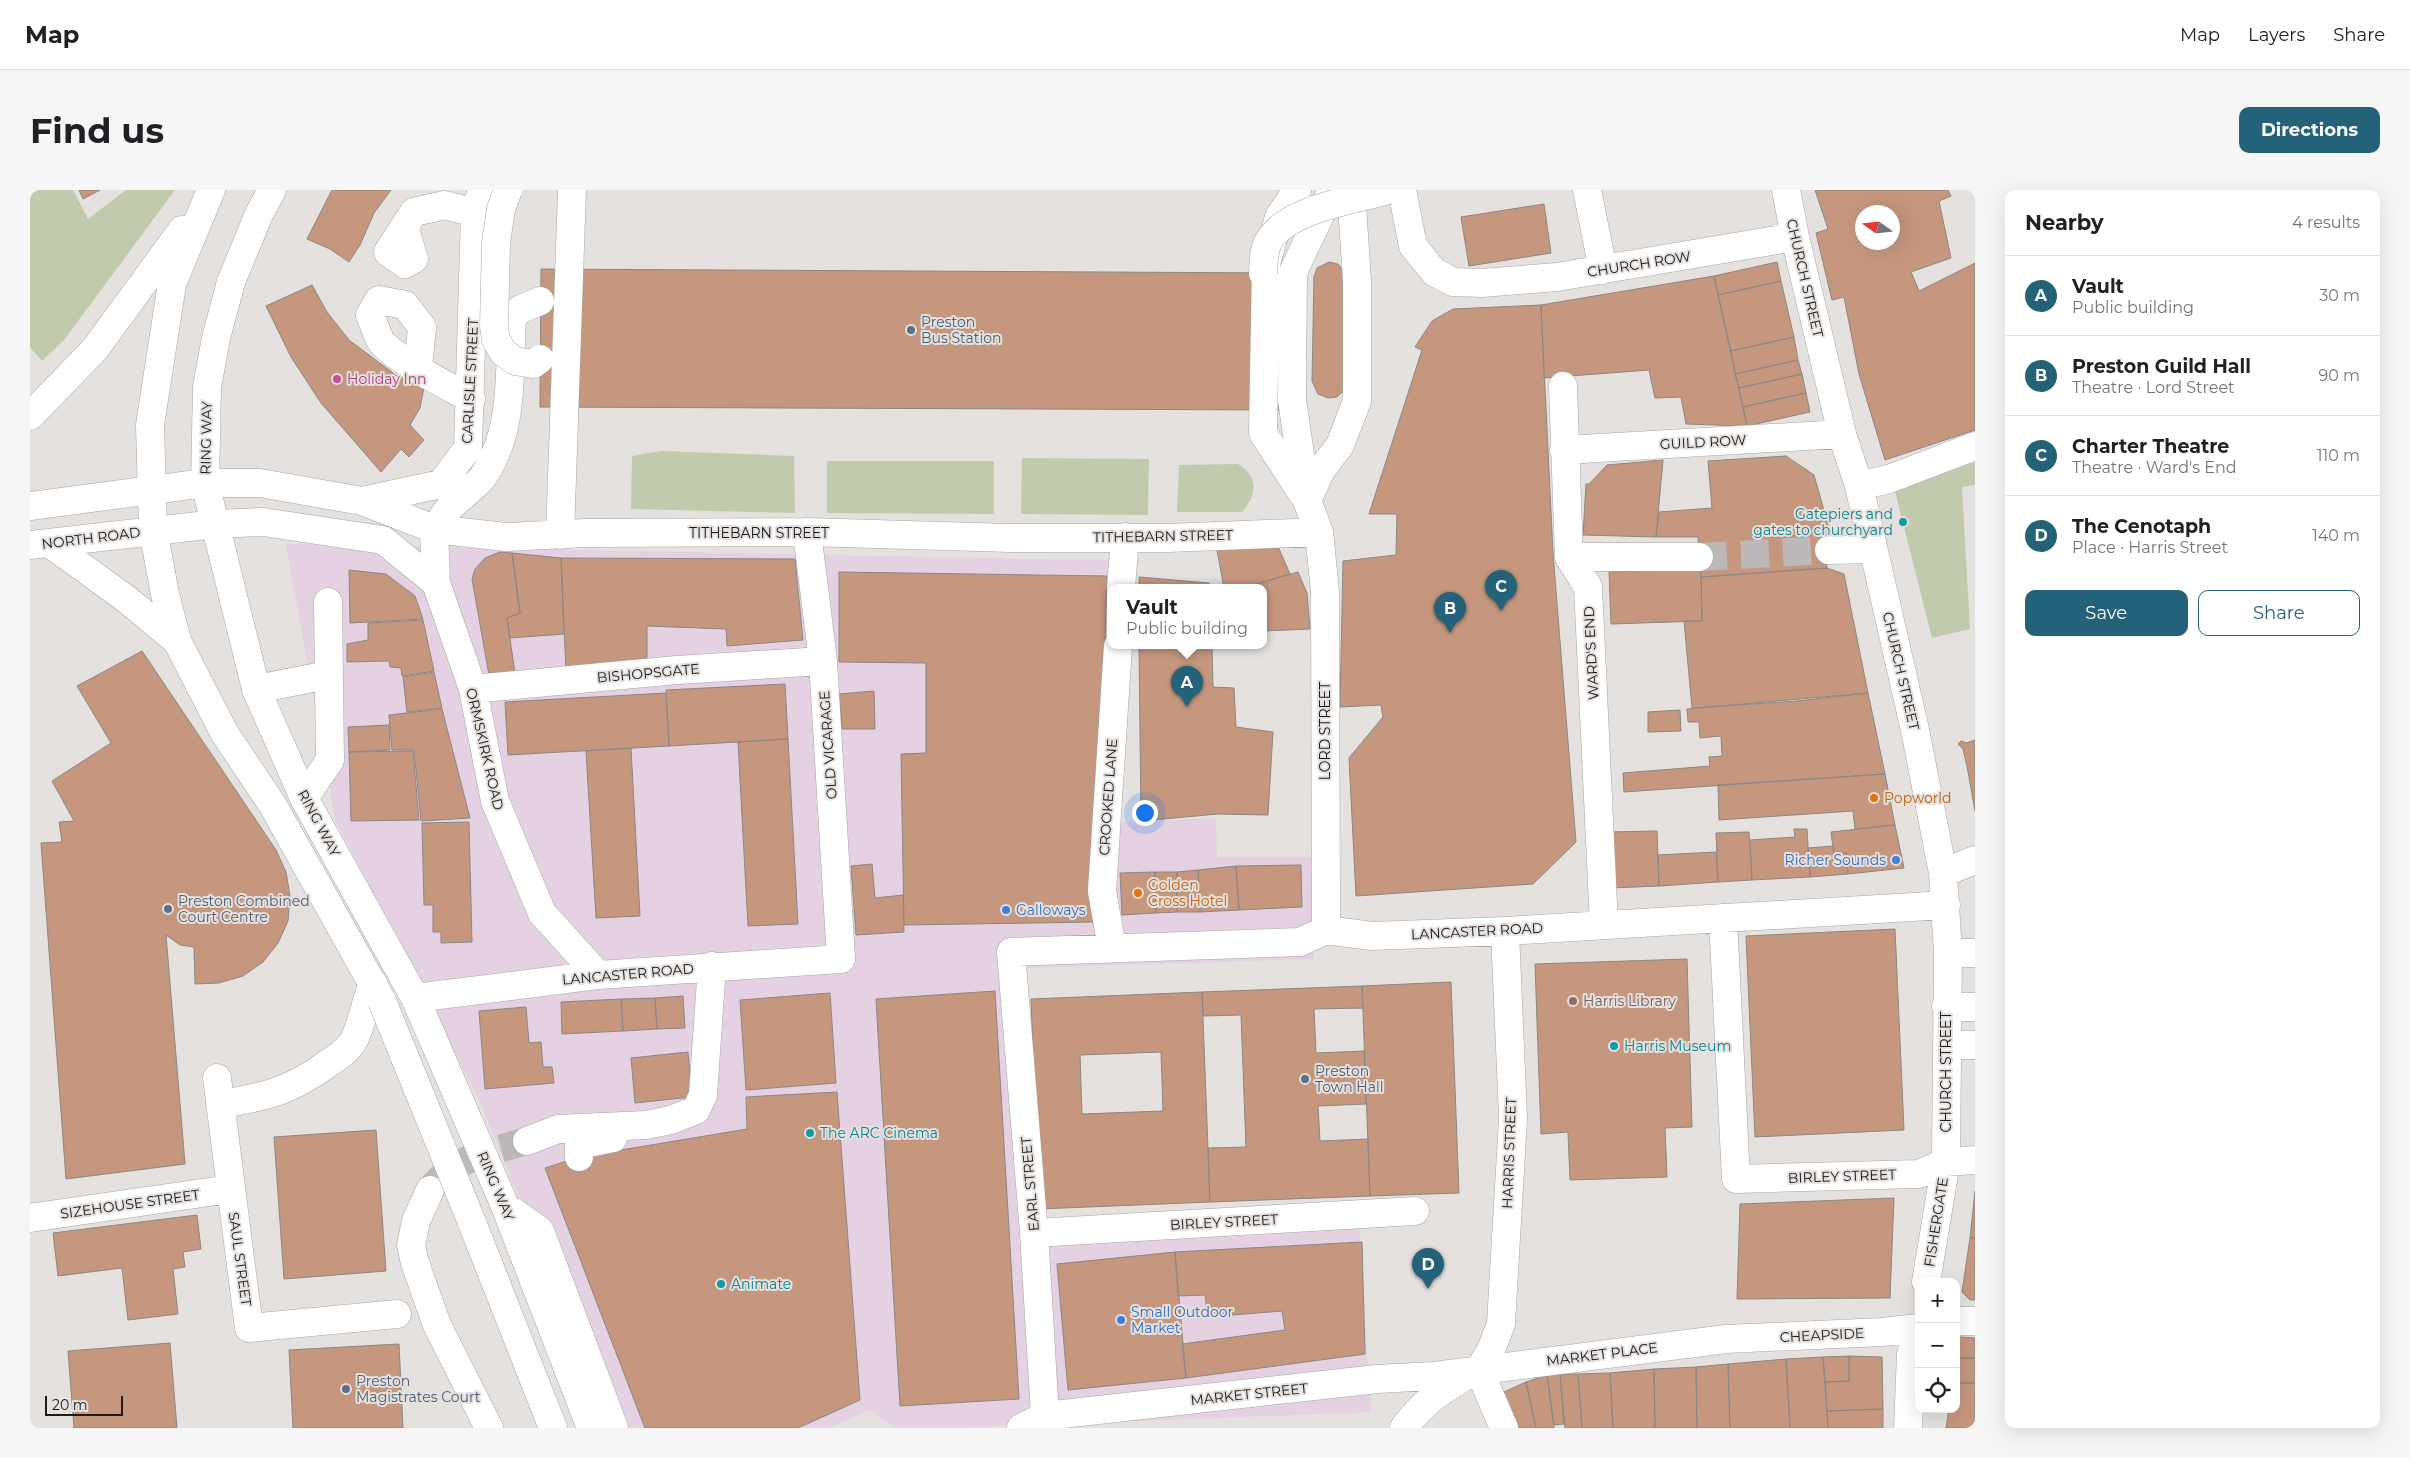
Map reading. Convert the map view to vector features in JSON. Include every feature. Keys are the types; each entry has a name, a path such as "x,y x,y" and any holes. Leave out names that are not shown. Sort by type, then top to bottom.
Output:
{"main road":[{"path":"30,416 41,394 95,350 210,190"},
{"path":"210,190 172,284 150,425 150,490 153,530 177,641 224,734 272,804 377,992 471,1220 553,1428"},
{"name":"RING WAY","path":"272,190 259,214 231,282 216,338 208,387 205,483 256,689 304,798 415,998 505,1206 591,1428"},
{"path":"508,190 500,209 496,242 494,326 496,340 503,352 515,361 532,364 540,359"},
{"path":"560,535 572,190"},
{"path":"1297,190 1279,217 1266,264 1262,433 1307,500"},
{"path":"1307,500 1292,400 1293,272 1332,190"},
{"path":"1307,500 1321,470 1340,445 1357,401 1357,280 1351,190"},
{"path":"1263,273 1264,254 1270,239 1300,215 1388,190"},
{"name":"CHURCH ROW","path":"1402,190 1413,246 1434,272 1453,282 1482,283 1603,270 1794,237"},
{"path":"1587,190 1603,270"},
{"name":"CHURCH STREET","path":"1786,190 1794,237 1842,434 1859,486 1915,730 1943,873 1948,954 1946,1162"},
{"path":"404,227 414,212 478,201"},
{"name":"CARLISLE STREET","path":"362,501 441,484 468,448 478,201"},
{"path":"434,529 450,507 480,480 496,455 504,424 512,317 521,309 540,301"},
{"path":"418,368 471,400"},
{"name":"WARD'S END","path":"1563,386 1569,557 1588,587 1604,925"},
{"name":"GUILD ROW","path":"1564,450 1842,434"},
{"path":"1859,486 1889,479 1975,446"},
{"name":"TITHEBARN STREET","path":"150,490 205,483 260,483 362,501 434,529 506,537 807,532 1010,538 1168,538 1319,532"},
{"path":"30,506 150,490"},
{"name":"LORD STREET","path":"1307,500 1319,532 1325,592 1326,930"},
{"path":"216,524 263,522 383,540 436,583"},
{"name":"NORTH ROAD","path":"40,544 216,524"},
{"name":"ORMSKIRK ROAD","path":"434,529 436,583 473,689 495,801 542,913 598,974"},
{"name":"OLD VICARAGE","path":"807,532 823,661 842,959"},
{"path":"1122,584 1125,537"},
{"path":"40,544 125,598 177,641"},
{"path":"1829,550 1872,549"},
{"path":"1569,557 1699,557"},
{"path":"304,798 330,760 328,602"},
{"name":"CROOKED LANE","path":"1112,948 1102,891 1118,649"},
{"name":"BISHOPSGATE","path":"473,689 677,670 823,661"},
{"path":"256,689 328,675"},
{"path":"1943,873 1975,860"},
{"name":"LANCASTER ROAD","path":"1326,930 1372,936 1505,931 1946,905"},
{"name":"BIRLEY STREET","path":"1723,918 1736,1179 1919,1174 1946,1162"},
{"path":"1112,948 1300,942 1326,930"},
{"name":"HARRIS STREET","path":"1479,1370 1491,1350 1501,1324 1513,1118 1505,931"},
{"name":"EARL STREET","path":"1045,1416 1034,1233 1011,952 1112,948"},
{"path":"1948,954 1975,953"},
{"name":"LANCASTER ROAD","path":"415,998 598,974 842,959"},
{"path":"579,1157 579,1145 617,1137 696,1110 704,1096 712,966"},
{"path":"220,1104 264,1097 289,1088 310,1077 344,1052 354,1039 377,992"},
{"path":"1946,1006 1975,1007"},
{"path":"1947,1045 1975,1045"},
{"name":"SAUL STREET","path":"217,1078 249,1328 397,1314"},
{"path":"527,1140 558,1129 646,1125 671,1120"},
{"path":"1946,1162 1975,1160"},
{"name":"FISHERGATE","path":"1927,1278 1946,1162"},
{"name":"SIZEHOUSE STREET","path":"30,1218 230,1189"},
{"path":"430,1190 416,1221 411,1245 415,1264 437,1325 489,1428"},
{"path":"505,1206 540,1231 614,1428"},
{"name":"BIRLEY STREET","path":"1034,1233 1415,1211"},
{"path":"1960,1321 1975,1321"},
{"name":"CHEAPSIDE","path":"1726,1339 1882,1332 1915,1328"},
{"name":"MARKET PLACE","path":"1479,1370 1726,1339"},
{"path":"1908,1428 1911,1354 1915,1341"},
{"path":"1404,1428 1412,1416 1438,1392 1479,1370 1504,1428"},
{"name":"MARKET STREET","path":"1021,1428 1045,1416 1479,1370"}],"shaded area":[{"path":"286,544 1124,561 1113,584 1107,584 1107,649 1113,649 1118,822 1216,818 1217,857 1311,857 1314,959 1022,968 1021,1227 1358,1205 1371,1412 954,1428 895,1428 870,1410 828,1428 614,1428 478,1098 335,819"}],"green space":[{"path":"30,190 73,190 88,219 126,190 175,190 64,340 42,361 30,347"},
{"path":"661,451 794,456 795,513 631,509 632,456"},
{"path":"1022,458 1149,459 1148,515 1021,514"},
{"path":"827,461 994,461 994,514 827,513"},
{"path":"1975,462 1975,485 1962,487 1970,629 1932,638 1895,491"},
{"path":"1238,464 1250,474 1254,486 1251,499 1242,512 1177,512 1179,465"}],"building":[{"path":"79,190 100,190 83,199"},
{"path":"332,190 391,190 374,213 360,245 349,262 330,249 307,239"},
{"path":"1815,190 1948,190 1951,196 1939,201 1951,258 1911,272 1919,291 1975,263 1975,430 1885,460 1859,374 1844,297 1832,300 1816,233 1828,229"},
{"path":"1544,204 1551,253 1469,266 1461,217"},
{"path":"1329,262 1338,264 1344,272 1345,389 1337,397 1328,398 1318,394 1312,381 1314,277 1317,268"},
{"path":"1777,262 1781,281 1718,295 1714,276"},
{"name":"Preston Bus Station","path":"541,269 1282,273 1281,410 540,407"},
{"path":"1714,276 1747,426 1686,424 1681,397 1655,398 1649,370 1544,378 1541,305"},
{"path":"1781,281 1794,337 1731,351 1718,295"},
{"path":"312,285 327,312 349,340 397,376 424,387 420,408 410,425 424,440 409,457 401,449 381,472 321,403 291,357 266,306"},
{"path":"1541,305 1553,553 1576,842 1533,884 1356,896 1349,758 1383,717 1381,705 1340,707 1343,561 1396,555 1397,514 1369,514 1422,350 1415,347 1432,321 1453,309"},
{"path":"1794,337 1798,360 1735,374 1731,351"},
{"path":"1798,360 1802,374 1739,388 1735,374"},
{"path":"1802,374 1806,393 1743,407 1739,388"},
{"path":"1806,393 1810,412 1747,426 1743,407"},
{"path":"1786,456 1814,475 1831,535 1825,535 1827,568 1701,577 1698,537 1656,537 1659,512 1712,508 1708,461"},
{"path":"1663,460 1656,537 1583,535 1586,484 1589,484 1607,465"},
{"path":"1276,542 1290,574 1256,584 1223,584 1216,545"},
{"path":"500,552 512,553 520,613 507,618 515,673 489,675 472,579 475,569 485,558"},
{"path":"512,553 561,558 564,634 510,638 507,618 520,613"},
{"path":"561,558 795,559 803,640 727,646 726,629 647,626 647,658 566,671"},
{"path":"1827,568 1844,574 1868,693 1797,701 1692,708 1684,621 1702,621 1701,577"},
{"path":"1701,569 1702,621 1611,624 1609,572"},
{"path":"349,570 386,574 415,596 423,619 350,623"},
{"path":"839,572 1107,576 1096,922 904,925 901,754 926,753 926,663 839,662"},
{"path":"1298,572 1307,593 1310,629 1267,631 1267,584 1257,584"},
{"path":"1139,577 1209,583 1209,584 1139,584"},
{"path":"423,620 434,671 402,676 401,668 390,667 389,661 347,662 347,644 368,640 368,623"},
{"path":"1139,649 1212,649 1213,687 1234,688 1236,727 1273,732 1268,815 1218,814 1141,821"},
{"name":"Preston Combined Court Centre","path":"142,651 276,850 286,872 290,896 288,921 278,943 263,962 243,976 219,983 195,984 194,947 180,945 166,935 185,1164 66,1179 41,843 62,842 59,822 74,821 52,781 111,743 77,686"},
{"path":"434,672 442,708 407,712 403,677"},
{"path":"785,684 788,739 669,746 666,690"},
{"path":"874,691 875,729 842,729 839,694"},
{"path":"666,693 669,746 508,755 505,702"},
{"path":"1868,693 1885,774 1624,792 1623,773 1710,766 1709,757 1722,756 1721,736 1700,738 1699,722 1688,722 1687,709"},
{"path":"442,709 470,818 421,821 414,750 392,750 389,715"},
{"path":"1680,710 1681,731 1648,732 1648,712"},
{"path":"389,725 390,750 349,752 348,727"},
{"path":"788,739 798,924 748,926 738,742"},
{"path":"1975,740 1975,811 1963,749 1958,744 1961,741 1966,743"},
{"path":"631,748 640,916 596,918 586,751"},
{"path":"413,751 419,820 351,821 349,752"},
{"path":"1885,774 1895,825 1855,829 1853,811 1719,820 1718,785"},
{"path":"469,822 472,942 441,943 441,932 433,932 433,905 424,905 422,823"},
{"path":"1895,825 1904,868 1848,874 1846,853 1834,855 1831,832"},
{"path":"1794,829 1807,829 1810,877 1752,880 1750,840 1795,837"},
{"path":"1657,831 1659,886 1611,888 1608,832"},
{"path":"1749,832 1752,880 1718,882 1716,833"},
{"path":"1833,846 1834,855 1846,853 1848,874 1810,877 1808,848"},
{"path":"1716,852 1718,882 1659,886 1658,855"},
{"path":"872,864 875,898 903,895 904,932 856,935 851,866"},
{"path":"1301,865 1302,907 1239,910 1236,866"},
{"path":"1236,866 1239,910 1200,912 1198,870"},
{"path":"1198,870 1200,912 1177,912 1177,872"},
{"path":"1155,872 1177,872 1177,912 1156,913"},
{"name":"Golden Cross Hotel","path":"1155,872 1156,913 1122,915 1120,873"},
{"path":"1895,929 1904,1130 1755,1137 1746,936"},
{"name":"Harris Museum","path":"1687,959 1692,1127 1665,1128 1667,1177 1570,1180 1568,1132 1541,1134 1535,964"},
{"path":"1451,982 1459,1193 1370,1196 1362,986"},
{"name":"Preston Town Hall","path":"1362,986 1363,1008 1314,1009 1316,1053 1364,1051 1366,1104 1318,1106 1320,1141 1368,1139 1370,1196 1210,1202 1208,1148 1246,1147 1241,1015 1203,1016 1202,992"},
{"path":"995,991 1019,1399 900,1406 876,999"},
{"path":"1202,992 1210,1202 1039,1209 1031,999","holes":["1161,1052 1163,1111 1082,1114 1080,1055"]},
{"path":"830,993 836,1083 746,1090 740,1000"},
{"path":"683,996 685,1028 657,1029 655,998"},
{"path":"655,998 657,1029 623,1031 621,999"},
{"path":"621,999 623,1031 562,1034 561,1002"},
{"path":"526,1007 529,1043 541,1042 543,1067 552,1067 554,1083 485,1089 479,1011"},
{"path":"688,1052 692,1097 635,1103 631,1058"},
{"name":"Animate","path":"837,1092 860,1400 798,1428 645,1428 545,1168 579,1157 747,1129 746,1097"},
{"path":"376,1130 386,1271 284,1279 274,1137"},
{"path":"1975,1191 1975,1238 1970,1238"},
{"path":"1894,1198 1890,1298 1737,1299 1740,1204"},
{"path":"197,1215 201,1249 183,1252 185,1267 173,1269 178,1314 128,1320 122,1268 58,1276 53,1233"},
{"path":"1970,1238 1975,1238 1975,1300 1970,1300 1962,1292"},
{"path":"1362,1242 1365,1354 1186,1378 1182,1344 1285,1330 1282,1311 1208,1317 1205,1295 1178,1296 1175,1252"},
{"name":"Small Outdoor Market","path":"1175,1252 1186,1378 1068,1390 1057,1264"},
{"path":"1960,1337 1975,1338 1975,1358 1960,1358"},
{"path":"170,1343 177,1428 74,1428 68,1351"},
{"name":"Preston Magistrates Court","path":"399,1344 403,1428 293,1428 289,1350"},
{"path":"1849,1356 1882,1357 1883,1409 1827,1411 1825,1382 1849,1381"},
{"path":"1849,1356 1849,1381 1825,1382 1823,1357"},
{"path":"1823,1357 1828,1428 1790,1428 1786,1359"},
{"path":"1960,1358 1975,1358 1975,1383 1960,1383"},
{"path":"1786,1359 1790,1428 1730,1428 1728,1364"},
{"path":"1728,1364 1730,1428 1697,1428 1696,1367"},
{"path":"1696,1367 1697,1428 1655,1428 1654,1369"},
{"path":"1654,1369 1655,1428 1613,1428 1610,1373"},
{"path":"1610,1373 1613,1428 1582,1428 1578,1374"},
{"path":"1560,1374 1564,1424 1554,1425 1547,1375"},
{"path":"1560,1374 1578,1374 1582,1428 1565,1428"},
{"path":"1547,1375 1554,1428 1536,1428 1526,1382"},
{"path":"1526,1382 1536,1428 1518,1428 1504,1392"},
{"path":"1960,1383 1975,1383 1975,1428 1946,1428 1948,1413 1960,1413"},
{"path":"1883,1409 1883,1428 1828,1428 1827,1411"}],"tunnel":[{"path":"1699,557 1829,550"},
{"path":"430,1190 440,1179 462,1163 474,1157 527,1141"}],"place":[{"name":"Preston Bus Station","path":"911,330"},
{"name":"Holiday Inn","path":"337,379"},
{"name":"Gatepiers and gates to churchyard","path":"1903,522"},
{"name":"Charter Theatre","path":"1501,611"},
{"name":"Preston Guild Hall","path":"1450,633"},
{"name":"Vault","path":"1187,707"},
{"name":"Popworld","path":"1874,798"},
{"name":"Richer Sounds","path":"1896,860"},
{"name":"Golden Cross Hotel","path":"1138,893"},
{"name":"Preston Combined Court Centre","path":"168,909"},
{"name":"Galloways","path":"1006,910"},
{"name":"Harris Library","path":"1573,1001"},
{"name":"Harris Museum","path":"1614,1046"},
{"name":"Preston Town Hall","path":"1305,1079"},
{"name":"The ARC Cinema","path":"810,1133"},
{"name":"Animate","path":"721,1284"},
{"name":"The Cenotaph","path":"1428,1289"},
{"name":"Small Outdoor Market","path":"1121,1320"},
{"name":"Preston Magistrates Court","path":"346,1389"}]}
